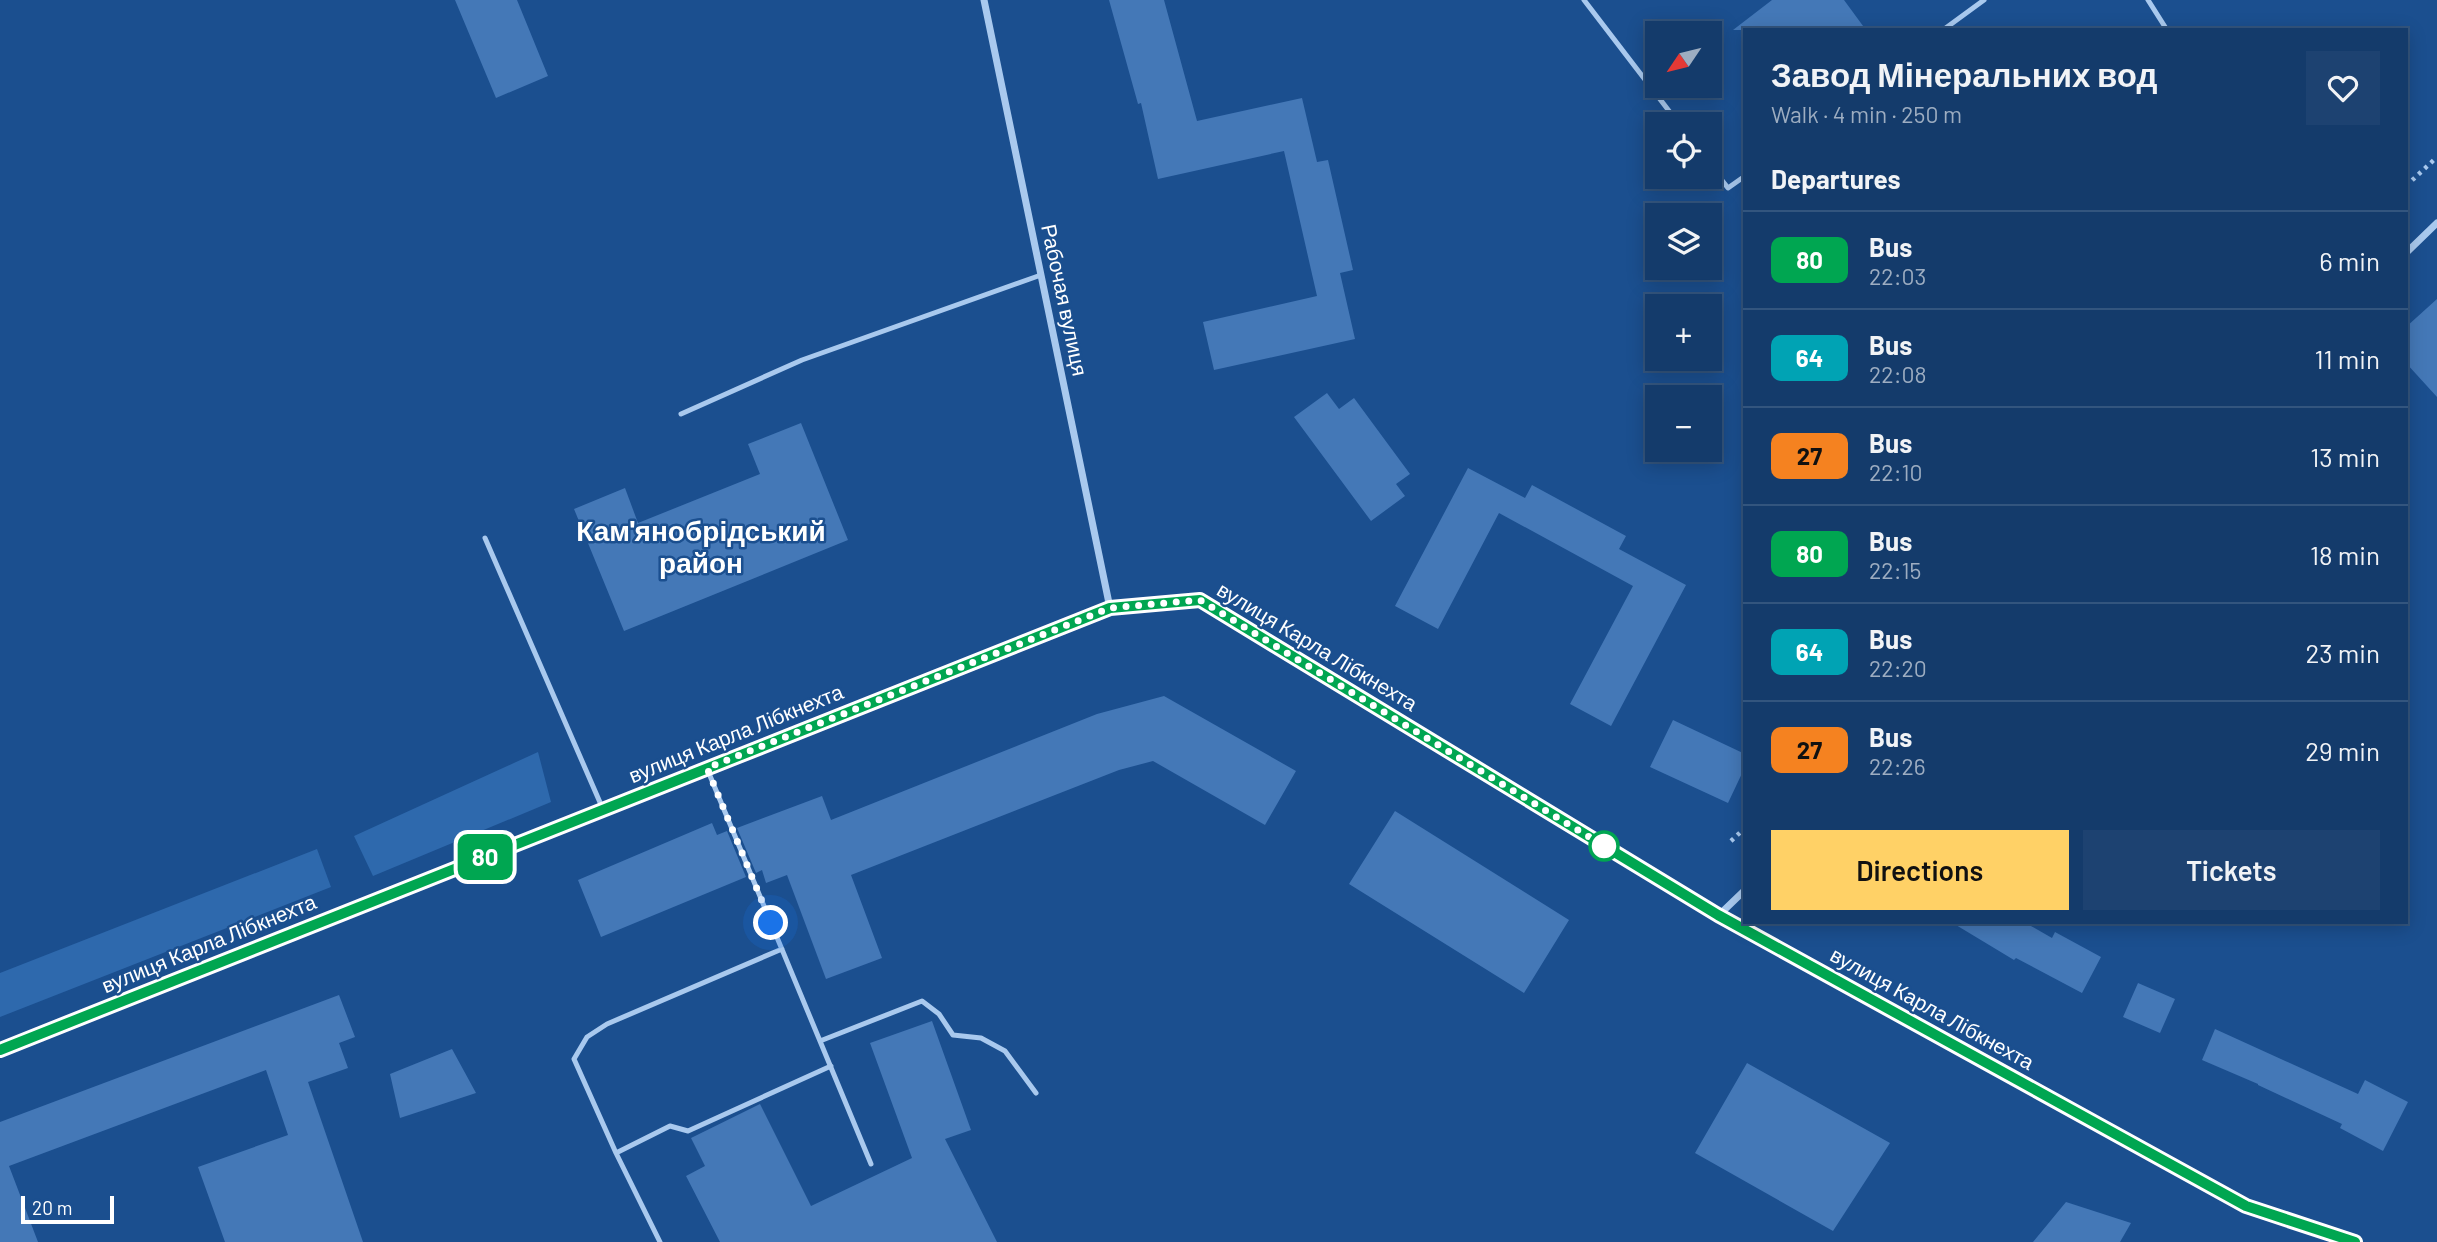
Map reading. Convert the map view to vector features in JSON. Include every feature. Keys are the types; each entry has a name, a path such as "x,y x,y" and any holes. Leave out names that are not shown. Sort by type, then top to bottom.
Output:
{"street":[{"name":"Рабочая вулиця","path":"984,0 1110,608"},
{"path":"2408,251 2437,223"},
{"name":"вулиця Карла Лібкнехта","path":"0,1050 1110,608 1200,600 1718,915 2246,1206 2355,1242"},
{"path":"1718,915 1743,892"}],"lane":[{"path":"1584,0 1670,112"},
{"path":"1947,28 1984,0"},
{"path":"2148,0 2166,28"},
{"path":"1722,180 1728,188 1743,177"},
{"path":"681,414 802,360 1041,275"},
{"path":"485,538 603,810"},
{"path":"707,768 872,1164"},
{"path":"660,1242 574,1059 587,1037 607,1024 782,948"},
{"path":"820,1041 922,1001 939,1014 953,1035 981,1038 1005,1051 1036,1093"},
{"path":"616,1153 670,1126 688,1131 831,1066"}],"path":[{"path":"2408,184 2437,157"},
{"path":"1731,841 1743,830"}],"shaded area":[{"path":"538,752 551,802 373,876 354,836"},
{"path":"317,849 331,887 0,1017 0,973"}],"building":[{"path":"455,0 517,0 548,76 496,98"},
{"path":"1109,0 1164,0 1197,121 1302,98 1317,162 1328,160 1353,270 1340,273 1355,339 1214,370 1203,322 1317,296 1284,151 1158,179 1141,103 1138,104"},
{"path":"1772,0 1844,0 1865,28 1743,28 1733,30"},
{"path":"2437,299 2437,397 2408,365 2408,325"},
{"path":"1327,393 1339,409 1354,398 1410,474 1396,484 1405,496 1371,521 1294,417"},
{"path":"801,423 848,540 624,631 574,509 625,488 638,523 760,474 748,444"},
{"path":"1468,468 1525,498 1532,485 1626,536 1619,549 1686,585 1611,726 1570,704 1633,586 1499,513 1438,629 1395,606"},
{"path":"1164,696 1296,771 1265,825 1153,761 1119,770 851,875 882,958 826,979 787,875 766,883 762,870 756,873 737,828 822,796 831,820 1097,714"},
{"path":"1673,720 1743,753 1743,771 1728,803 1650,767"},
{"path":"1395,811 1569,920 1524,993 1349,884"},
{"path":"712,823 717,835 727,831 746,877 601,937 578,880"},
{"path":"1954,924 2028,924 2052,938 2055,932 2101,957 2082,993 2016,958 2014,960"},
{"path":"2138,983 2175,999 2160,1033 2123,1017"},
{"path":"339,995 355,1037 339,1043 348,1068 308,1082 363,1242 225,1242 198,1167 288,1135 266,1070 9,1166 38,1242 0,1242 0,1122"},
{"path":"932,1021 971,1130 945,1139 997,1242 720,1242 686,1176 705,1166 691,1138 760,1104 811,1206 912,1158 870,1043"},
{"path":"2215,1029 2358,1094 2365,1080 2408,1102 2383,1151 2340,1128 2342,1124 2202,1060"},
{"path":"452,1049 476,1093 400,1118 390,1074"},
{"path":"1747,1063 1890,1143 1833,1231 1695,1153"},
{"path":"2066,1202 2131,1223 2120,1242 2033,1242"}],"bus line":[{"name":"80","path":"0,1050 1110,608 1200,600 1718,915 2246,1206 2355,1242"}],"district":[{"name":"Кам'янобрідський район","path":"701,547"}],"route":[{"path":"771,923 707,768 1110,608 1200,600 1604,846"}]}
